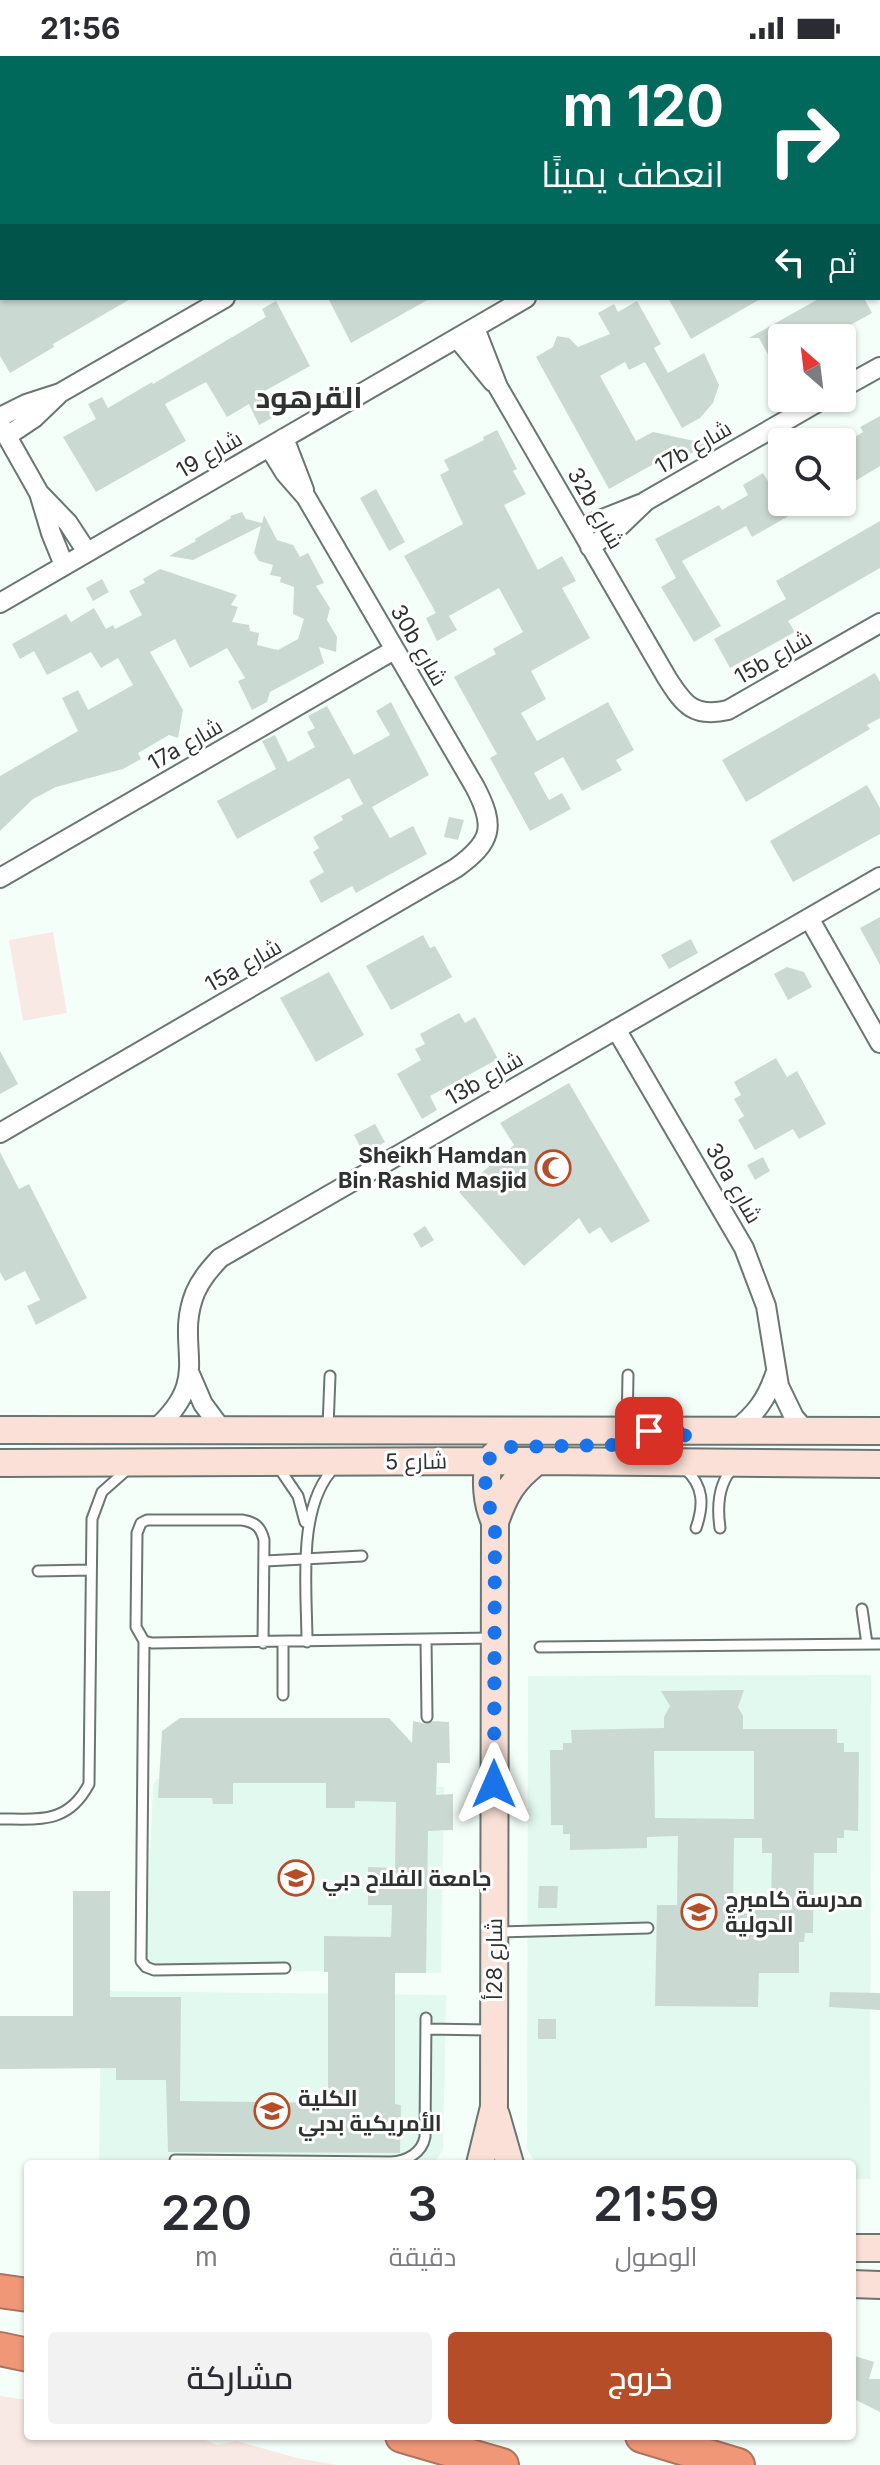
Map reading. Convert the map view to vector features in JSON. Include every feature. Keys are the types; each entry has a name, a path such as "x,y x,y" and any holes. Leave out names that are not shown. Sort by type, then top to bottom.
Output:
{"highway":[{"path":"0,2291 24,2294"},
{"path":"0,2351 24,2354"},
{"path":"416,2440 502,2465"},
{"path":"655,2440 738,2465"}],"street":[{"path":"0,417 26,404 60,393 222,300"},
{"name":"شارع 19","path":"0,603 523,300"},
{"name":"32b شارع","path":"475,328 498,387 667,678 687,705"},
{"path":"457,338 498,387"},
{"path":"856,380 880,367"},
{"path":"60,393 34,418 3,430 39,493 64,565"},
{"name":"17b شارع","path":"590,547 620,526 646,501 801,412"},
{"name":"30b شارع","path":"276,443 285,473 306,497 475,787 489,819"},
{"path":"39,493 68,523 87,552"},
{"path":"580,528 646,501"},
{"name":"15b شارع","path":"687,705 699,712 713,714 728,710 880,623"},
{"name":"17a شارع","path":"0,878 394,650"},
{"name":"15a شارع","path":"0,1133 456,868 477,853 486,839 489,819"},
{"name":"13b شارع","path":"154,1430 177,1405 190,1374 190,1316 195,1295 205,1275 220,1258 880,877"},
{"path":"809,918 880,1043"},
{"name":"30a شارع","path":"616,1029 744,1248 766,1306 775,1374 785,1402 806,1431"},
{"name":"13b شارع","path":"190,1374 203,1404 223,1431"},
{"path":"734,1431 762,1405 775,1374"},
{"name":"شارع 5","path":"0,1430 880,1431"},
{"path":"488,1461 492,1455 507,1447 672,1444 693,1430"},
{"name":"شارع 28أ","path":"481,2160 494,2107 495,1522 487,1496 488,1461"},
{"name":"شارع 5","path":"0,1463 537,1461 879,1464"},
{"name":"شارع 28أ","path":"495,1522 516,1477 537,1461"},
{"name":"شارع 28أ","path":"494,2107 509,2160"},
{"path":"856,2248 880,2248"},
{"path":"856,2262 880,2262"},
{"path":"856,2284 880,2285"}],"lane":[{"path":"626,1431 628,1375"},
{"path":"328,1430 330,1376"},
{"path":"273,1462 298,1496 307,1533 307,1642"},
{"path":"307,1533 315,1495 340,1462"},
{"path":"0,1819 56,1817 76,1804 89,1784 91,1533 95,1505 112,1481 135,1463"},
{"path":"675,1463 688,1470 697,1482 702,1497 702,1512 696,1528"},
{"path":"720,1528 719,1499 729,1473 738,1464"},
{"path":"263,1643 265,1561 262,1531 256,1524 147,1520 141,1523 137,1533 136,1627 144,1641 141,1961 154,1970 285,1968"},
{"path":"265,1561 362,1556"},
{"path":"38,1571 91,1570"},
{"path":"862,1609 867,1644"},
{"path":"144,1641 263,1643 495,1638"},
{"path":"426,1639 427,1717"},
{"path":"283,1642 283,1695"},
{"path":"540,1647 880,1644"},
{"path":"493,1932 648,1928"},
{"path":"401,2160 421,2148 425,2137 426,2024 494,2030"}],"shaded area":[{"path":"53,932 67,1013 23,1021 9,940"},
{"name":"مدرسة كامبرج الدولية","path":"871,1675 870,2179 856,2179 856,2160 534,2160 527,2149 528,1676"},
{"name":"جامعة الفلاح دبي","path":"157,1779 444,1787 441,1973 145,1969 153,1785"},
{"name":"الكلية الأمريكية بدبي","path":"101,1991 446,1995 443,2150 436,2160 99,2160"},
{"path":"0,2396 24,2399 24,2440 206,2440 217,2445 237,2441 297,2458 337,2465 0,2465"}],"building":[{"path":"0,300 129,300 10,373 0,356"},
{"path":"329,300 427,300 351,343"},
{"path":"669,300 759,300 691,339"},
{"path":"816,300 865,300 872,313 852,324 774,324"},
{"path":"276,301 310,366 261,393 272,418 259,425 249,404 227,417 206,382 165,404 186,441 96,492 63,437 96,419 88,404 102,397 108,408 153,384 266,317 262,309"},
{"path":"637,301 661,344 654,348 668,373 704,353 719,385 713,403 700,418 682,428 645,362 629,370 625,362 600,376 636,441 653,432 708,444 672,464 668,456 609,489 536,357 553,347 557,336 569,338 578,347 610,334 598,313 614,304 618,312"},
{"path":"768,327 768,354 759,338 749,338"},
{"path":"880,416 880,466 856,481 856,436 863,432 860,427"},
{"path":"497,430 526,494 504,505 538,570 562,556 576,581 562,588 590,638 531,671 546,699 521,713 537,741 608,702 634,750 616,760 622,770 582,791 563,757 534,773 549,800 562,793 571,809 530,831 490,758 497,754 454,677 496,654 493,649 523,632 499,588 449,616 457,630 437,641 426,618 436,613 404,556 463,524 440,475 449,470 444,460"},
{"path":"763,473 768,481 768,516 789,516 752,537 746,526 682,561 721,626 694,642 661,587 676,578 655,539 719,505 722,510 748,495 743,485"},
{"path":"376,489 405,542 389,551 360,498"},
{"path":"242,512 246,519 262,523 264,515 277,540 293,545 300,557 308,553 324,583 316,586 330,608 327,620 337,637 336,652 319,647 324,663 270,692 267,702 252,710 238,681 245,678 227,648 190,668 175,639 150,652 183,710 178,738 169,735 138,753 141,759 123,769 56,787 33,799 0,831 0,776 78,731 62,698 78,690 88,710 133,685 118,658 101,668 91,652 47,675 34,651 20,659 12,644 66,614 71,622 94,608 106,629 113,625 115,629 142,615 129,591 145,583 143,579 160,569 237,595 231,605 238,607 232,622 249,625 250,631 259,633 257,645 278,650 298,639 304,619 293,614 294,587 280,582 281,577 270,575 273,565 259,561 254,553 261,526 193,560 169,556 230,516"},
{"path":"880,521 880,568 788,621 795,632 730,668 714,639 786,599 776,581"},
{"path":"102,579 109,592 93,601 86,588"},
{"path":"875,673 880,682 880,718 867,725 870,729 746,802 722,760"},
{"path":"391,702 429,775 372,807 390,838 413,826 427,854 356,893 352,886 321,903 309,881 324,872 313,852 319,848 313,837 363,804 349,778 237,839 217,801 276,769 262,741 275,735 288,762 315,747 307,732 315,728 308,716 327,706 354,755 390,735 376,711"},
{"path":"867,785 880,808 880,834 793,882 770,841"},
{"path":"449,817 464,820 458,840 444,837"},
{"path":"880,917 880,965 860,928"},
{"path":"423,935 430,948 435,946 452,977 391,1010 366,966"},
{"path":"691,939 698,953 669,969 661,955"},
{"path":"787,967 804,972 812,987 788,1000 774,974"},
{"path":"329,972 364,1035 316,1062 280,998"},
{"path":"459,1013 465,1023 475,1017 498,1059 430,1096 437,1110 422,1119 397,1074 421,1060 415,1049 425,1044 420,1034"},
{"path":"0,1051 18,1084 0,1094"},
{"path":"776,1058 787,1077 797,1071 826,1124 799,1139 793,1129 755,1150 738,1120 744,1116 734,1099 741,1095 734,1082"},
{"name":"Sheikh Hamdan Bin Rashid Masjid","path":"569,1083 650,1221 611,1243 600,1227 589,1234 579,1218 524,1266 459,1192 514,1145 500,1123"},
{"path":"375,1124 385,1142 364,1154 354,1135"},
{"path":"0,1152 19,1189 29,1184 87,1298 36,1325 27,1306 40,1300 25,1271 5,1281 0,1272"},
{"path":"763,1157 770,1171 755,1180 747,1165"},
{"path":"425,1226 434,1240 421,1248 413,1234"},
{"path":"744,1690 738,1707 743,1716 743,1729 837,1729 837,1743 844,1743 844,1752 859,1752 858,1831 844,1830 844,1838 837,1838 837,1853 814,1853 813,1933 805,1933 804,1942 799,1942 799,1973 759,1973 758,2007 655,2006 657,1905 677,1905 678,1836 647,1837 647,1848 570,1850 570,1834 563,1834 563,1825 551,1825 550,1750 563,1750 563,1743 572,1743 571,1730 664,1728 664,1717 670,1706 661,1691","holes":["654,1751 754,1751 754,1819 655,1818","734,1838 762,1838 762,1853 772,1853 771,1906 733,1906"]},
{"path":"180,1718 389,1718 412,1743 413,1721 426,1724 449,1722 450,1763 437,1763 436,1795 453,1794 453,1830 428,1831 426,1973 395,1973 395,2104 401,2105 400,2153 168,2152 166,2080 116,2080 116,2068 0,2069 0,2016 73,2016 73,1891 110,1891 110,1997 181,1997 180,2101 328,2103 328,1972 324,1972 324,1936 391,1937 392,1905 368,1905 368,1867 395,1868 396,1802 355,1801 355,1808 326,1808 326,1783 233,1783 233,1804 213,1804 212,1798 158,1798 162,1731"},
{"path":"539,1886 558,1886 557,1908 538,1908"},
{"path":"830,1992 880,1993 880,2010 829,2007"},
{"path":"538,2019 556,2019 556,2039 538,2039"},
{"path":"856,2356 874,2362 869,2379 880,2379 880,2412 856,2400"}],"place":[{"name":"Sheikh Hamdan Bin Rashid Masjid","path":"553,1168"},
{"name":"جامعة الفلاح دبي","path":"296,1878"},
{"name":"مدرسة كامبرج الدولية","path":"699,1912"},
{"name":"الكلية الأمريكية بدبي","path":"272,2111"}],"district":[{"name":"القرهود","path":"309,398"}],"route":[{"path":"494,1784 495,1522 487,1496 488,1461 492,1455 507,1447 672,1444 693,1430 649,1431"}]}
